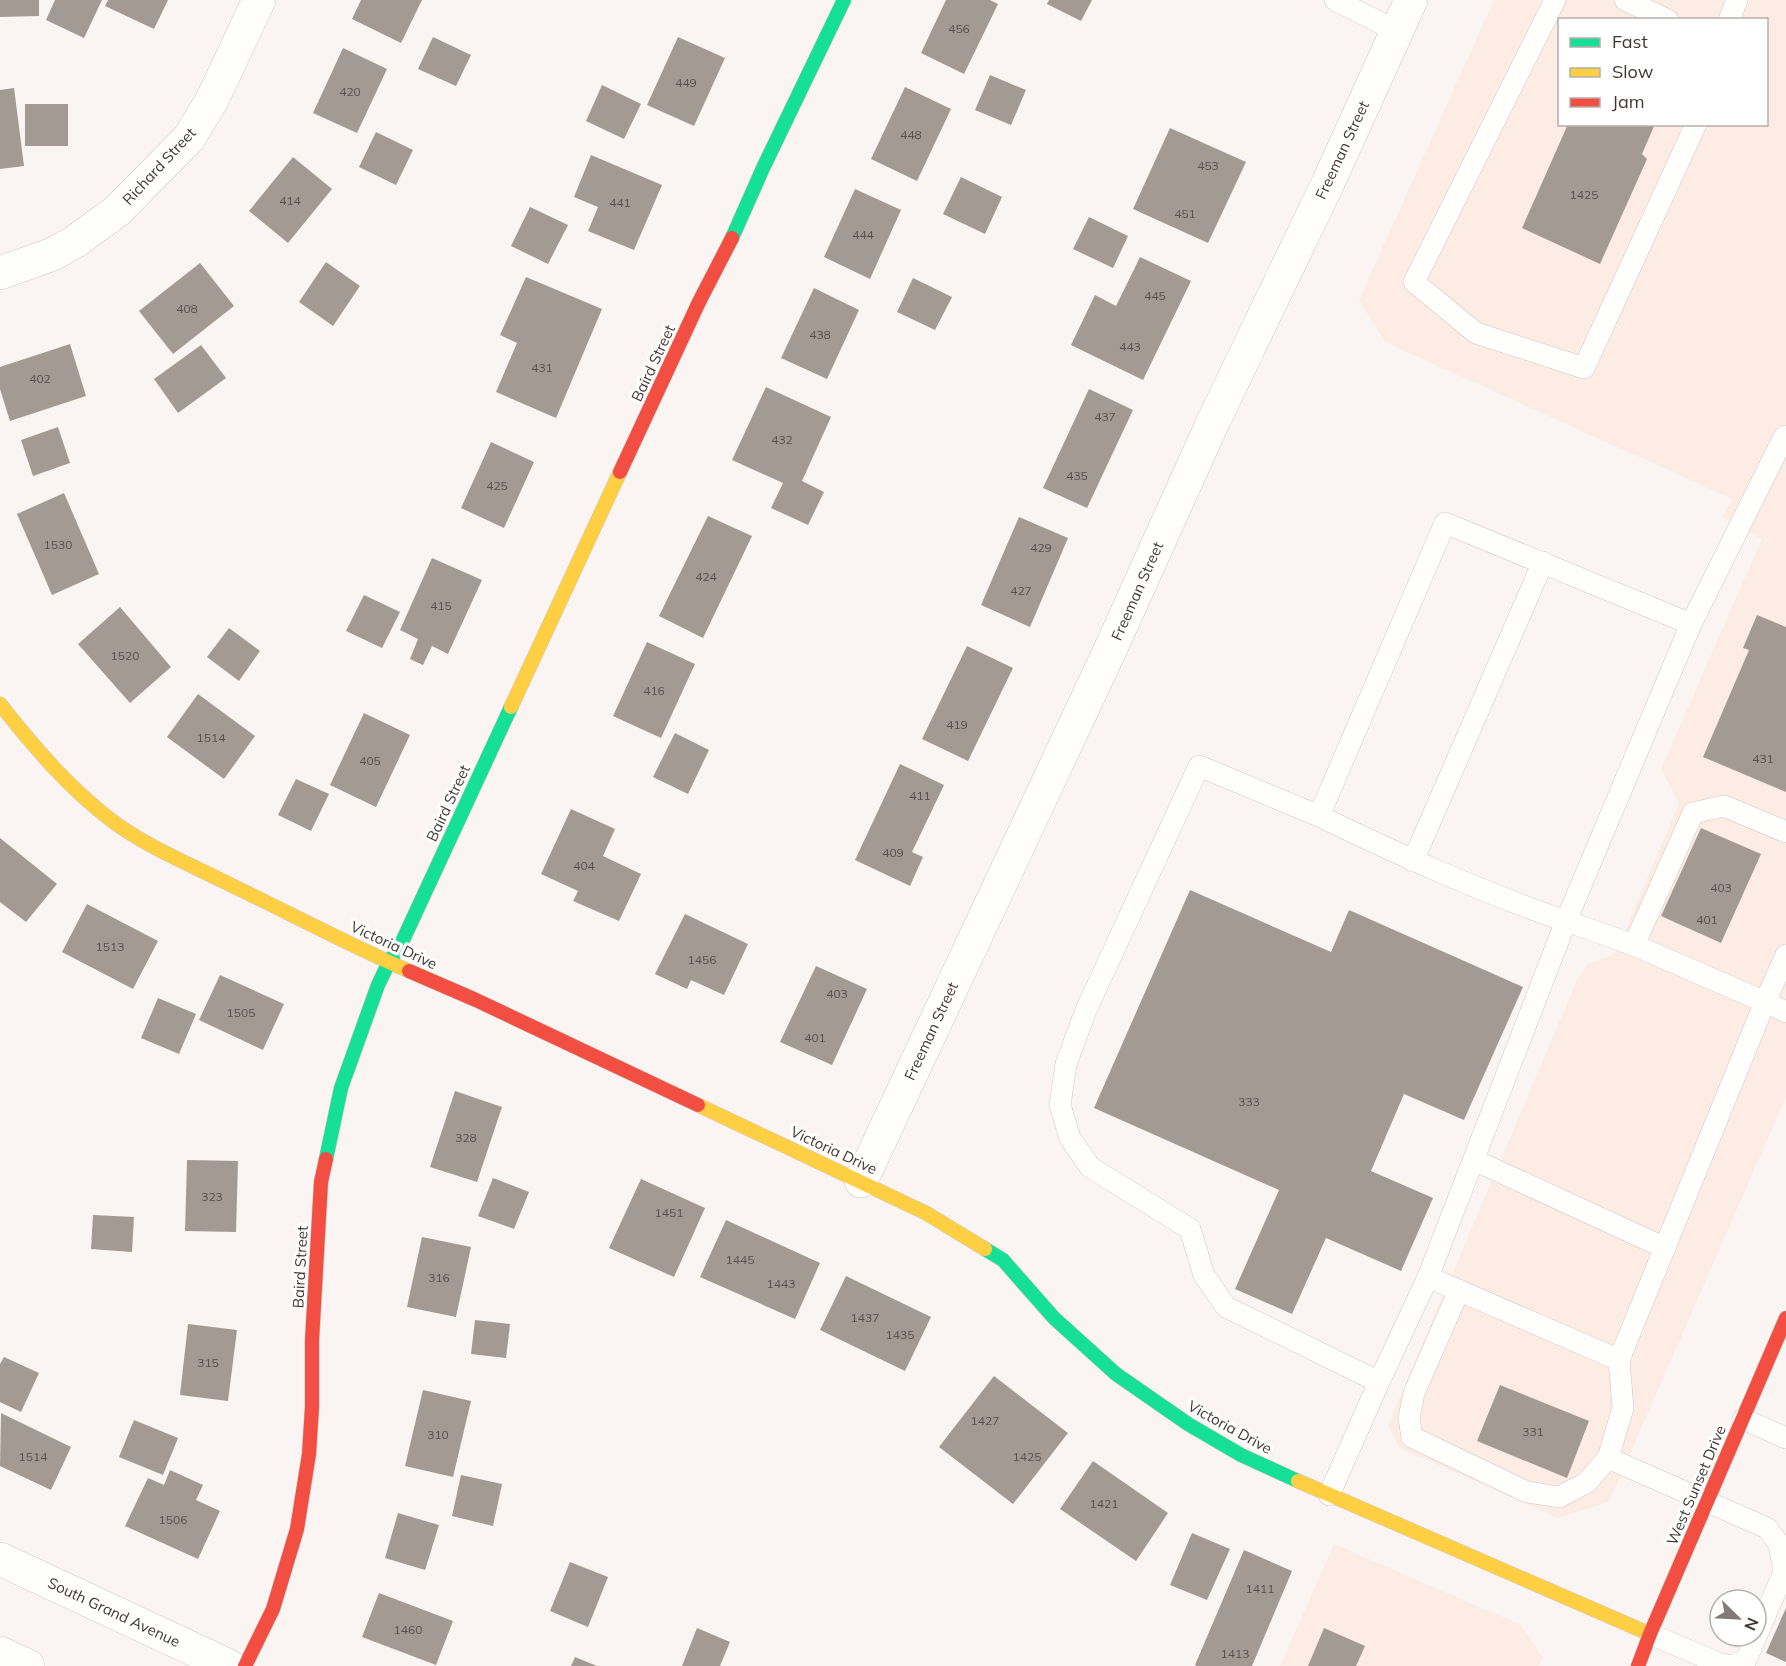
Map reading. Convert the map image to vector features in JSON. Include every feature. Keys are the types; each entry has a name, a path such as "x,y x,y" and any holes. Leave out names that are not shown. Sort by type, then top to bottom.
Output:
{"street":[{"name":"Richard Street","path":"0,273 53,254 76,241 117,211 189,138 212,100 259,0"},
{"name":"Baird Street","path":"245,1666 273,1609 297,1529 309,1454 312,1340 321,1182 341,1088 378,985 402,942 689,324 726,251 763,168 844,0"},
{"name":"Freeman Street","path":"861,1181 1106,659 1213,422 1328,183 1411,0"},
{"name":"Victoria Drive","path":"0,705 69,782 110,818 137,837 389,962 476,1000 926,1213 1003,1260 1054,1318 1116,1374 1188,1424 1241,1455 1650,1634"},
{"name":"West Sunset Drive","path":"1638,1666 1743,1419 1777,1364 1786,1318"},
{"name":"South Grand Avenue","path":"0,1559 229,1666"},
{"path":"0,1653 28,1666"}],"lane":[{"path":"1335,0 1397,31"},
{"path":"1555,0 1413,282 1476,333 1584,368 1695,126"},
{"path":"1625,0 1664,18"},
{"path":"1730,18 1737,0"},
{"path":"1329,1495 1428,1278 1566,921 1691,624 1786,436"},
{"path":"1319,816 1445,523 1691,624"},
{"path":"1413,861 1543,562"},
{"path":"1379,1382 1226,1307 1204,1275 1190,1229 1090,1167 1071,1138 1060,1105 1065,1064 1086,1010 1199,766 1319,816 1413,861 1521,906 1634,945 1786,1012"},
{"path":"1634,945 1693,813 1724,806 1786,832"},
{"path":"1459,1290 1414,1393 1409,1418 1412,1437 1527,1492 1559,1497 1586,1483 1608,1458 1623,1408 1620,1360 1786,955"},
{"path":"1474,1160 1665,1248"},
{"path":"1428,1278 1620,1360"},
{"path":"1743,1419 1786,1438"},
{"path":"1608,1458 1767,1528 1779,1544 1784,1572 1746,1659 1733,1666 1718,1663 1650,1634"}],"shaded area":[{"path":"1494,0 1786,0 1786,1097 1609,1502 1558,1518 1400,1448 1388,1425 1578,978 1588,964 1615,954 1679,804 1661,769 1762,539 1723,518 1732,499 1385,342 1359,300"},
{"path":"1334,1544 1521,1625 1543,1658 1539,1666 1280,1666"}],"building":[{"path":"0,0 39,0 39,16 0,17"},
{"path":"55,0 102,0 84,38 46,20"},
{"path":"108,0 168,0 154,29 105,6"},
{"path":"361,0 422,0 401,43 352,19"},
{"path":"946,0 990,0 998,4 964,74 921,53"},
{"path":"1049,0 1092,0 1081,21 1047,4"},
{"path":"433,37 471,55 456,86 418,69"},
{"path":"678,37 725,58 694,126 647,105"},
{"path":"343,48 387,69 357,133 313,113"},
{"path":"990,75 1026,90 1011,125 975,110"},
{"path":"602,85 641,104 624,139 586,121"},
{"path":"905,87 951,109 917,181 871,159"},
{"path":"14,88 24,166 0,169 0,90"},
{"path":"25,104 68,104 68,146 25,146"},
{"path":"1567,126 1654,126 1642,154 1647,159 1600,264 1522,228"},
{"path":"1170,128 1246,162 1208,243 1133,209"},
{"path":"376,132 413,150 396,185 359,167"},
{"path":"591,155 662,185 634,250 588,231 598,207 574,197"},
{"path":"293,157 332,189 288,243 249,211"},
{"path":"961,177 1002,197 985,234 943,214"},
{"path":"855,189 901,210 870,279 824,257"},
{"path":"530,207 568,225 548,264 511,246"},
{"path":"1089,217 1128,236 1113,268 1073,249"},
{"path":"1140,257 1191,281 1143,380 1071,345 1095,295 1116,306"},
{"path":"326,262 360,286 333,326 299,302"},
{"path":"200,263 234,306 173,354 139,311"},
{"path":"526,277 602,309 556,418 496,392 517,343 500,335"},
{"path":"913,278 952,297 935,330 897,312"},
{"path":"814,288 859,310 827,379 781,358"},
{"path":"70,344 86,396 10,421 0,389 0,367"},
{"path":"201,345 226,378 178,413 154,379"},
{"path":"766,387 831,417 802,481 824,492 808,525 771,508 783,483 732,460"},
{"path":"1089,389 1133,410 1087,508 1043,488"},
{"path":"58,427 70,463 33,476 21,440"},
{"path":"491,442 534,462 504,528 461,508"},
{"path":"64,493 99,574 52,595 17,514"},
{"path":"708,516 752,536 703,638 659,616"},
{"path":"1019,517 1068,538 1030,627 981,605"},
{"path":"432,558 482,580 448,654 432,646 423,665 410,659 418,639 400,630"},
{"path":"364,595 400,612 382,648 346,631"},
{"path":"120,607 171,667 130,703 78,644"},
{"path":"1757,615 1786,627 1786,792 1703,757 1749,650 1743,648"},
{"path":"229,628 260,651 239,681 207,657"},
{"path":"647,642 695,664 661,738 613,716"},
{"path":"967,646 1013,668 968,761 922,739"},
{"path":"198,694 255,736 224,779 167,737"},
{"path":"364,713 410,735 376,807 330,785"},
{"path":"675,733 709,750 688,794 653,777"},
{"path":"900,764 944,785 912,852 923,857 910,886 855,860"},
{"path":"296,779 329,794 311,831 278,815"},
{"path":"571,809 615,829 603,856 641,874 619,921 573,901 578,891 541,874"},
{"path":"1701,828 1761,854 1721,943 1661,916"},
{"path":"0,838 57,884 26,922 0,902"},
{"path":"1190,890 1331,952 1349,910 1523,987 1464,1120 1404,1094 1371,1171 1433,1198 1401,1271 1326,1238 1292,1314 1235,1289 1279,1190 1094,1108"},
{"path":"87,904 158,941 133,989 62,952"},
{"path":"685,914 748,944 724,995 691,980 687,989 655,974"},
{"path":"816,966 867,989 832,1065 780,1042"},
{"path":"220,975 284,1004 263,1050 199,1020"},
{"path":"158,998 196,1014 179,1054 141,1038"},
{"path":"455,1091 502,1107 477,1182 430,1167"},
{"path":"187,1160 238,1161 236,1232 185,1231"},
{"path":"493,1178 529,1192 514,1229 478,1216"},
{"path":"641,1179 705,1208 674,1277 609,1248"},
{"path":"93,1215 134,1217 132,1252 91,1249"},
{"path":"726,1220 820,1263 795,1319 700,1277"},
{"path":"422,1237 471,1247 456,1317 407,1307"},
{"path":"846,1276 931,1317 905,1371 820,1330"},
{"path":"475,1320 510,1324 506,1358 471,1354"},
{"path":"188,1324 237,1330 228,1401 180,1395"},
{"path":"4,1357 39,1373 21,1412 0,1402 0,1364"},
{"path":"994,1376 1068,1433 1013,1504 939,1447"},
{"path":"1500,1385 1589,1421 1567,1478 1477,1441"},
{"path":"423,1390 471,1401 453,1477 405,1466"},
{"path":"1,1413 71,1447 51,1490 0,1466"},
{"path":"134,1420 178,1438 163,1475 119,1457"},
{"path":"1093,1461 1168,1513 1136,1561 1060,1509"},
{"path":"170,1470 203,1485 196,1500 220,1511 198,1559 125,1526 148,1478 164,1485"},
{"path":"461,1475 502,1484 493,1526 452,1516"},
{"path":"398,1513 439,1525 425,1570 385,1558"},
{"path":"1192,1533 1230,1549 1207,1600 1170,1585"},
{"path":"1244,1550 1292,1571 1252,1666 1197,1666 1195,1665"},
{"path":"570,1562 608,1577 588,1627 550,1611"},
{"path":"379,1593 453,1621 436,1665 362,1637"},
{"path":"1786,1608 1786,1662 1766,1653"},
{"path":"697,1628 730,1642 720,1666 682,1666"},
{"path":"1324,1628 1365,1646 1356,1666 1308,1666"},
{"path":"575,1657 597,1666 571,1666"}],"traffic: fast":[{"path":"732,238 844,0"},
{"path":"326,1159 341,1088 378,985 402,942 511,707"},
{"path":"985,1249 1003,1260 1054,1318 1116,1374 1188,1424 1241,1455 1298,1481"}],"traffic: slow":[{"path":"511,707 620,472"},
{"path":"0,704 66,780 95,807 125,830 172,856 409,971"},
{"path":"698,1105 926,1213 985,1249"},
{"path":"1298,1481 1650,1634"}],"traffic: jam":[{"path":"620,472 699,302 732,238"},
{"path":"409,971 476,1000 698,1105"},
{"path":"245,1666 273,1609 297,1529 309,1454 312,1340 321,1182 326,1159"},
{"path":"1638,1666 1786,1318"}]}
